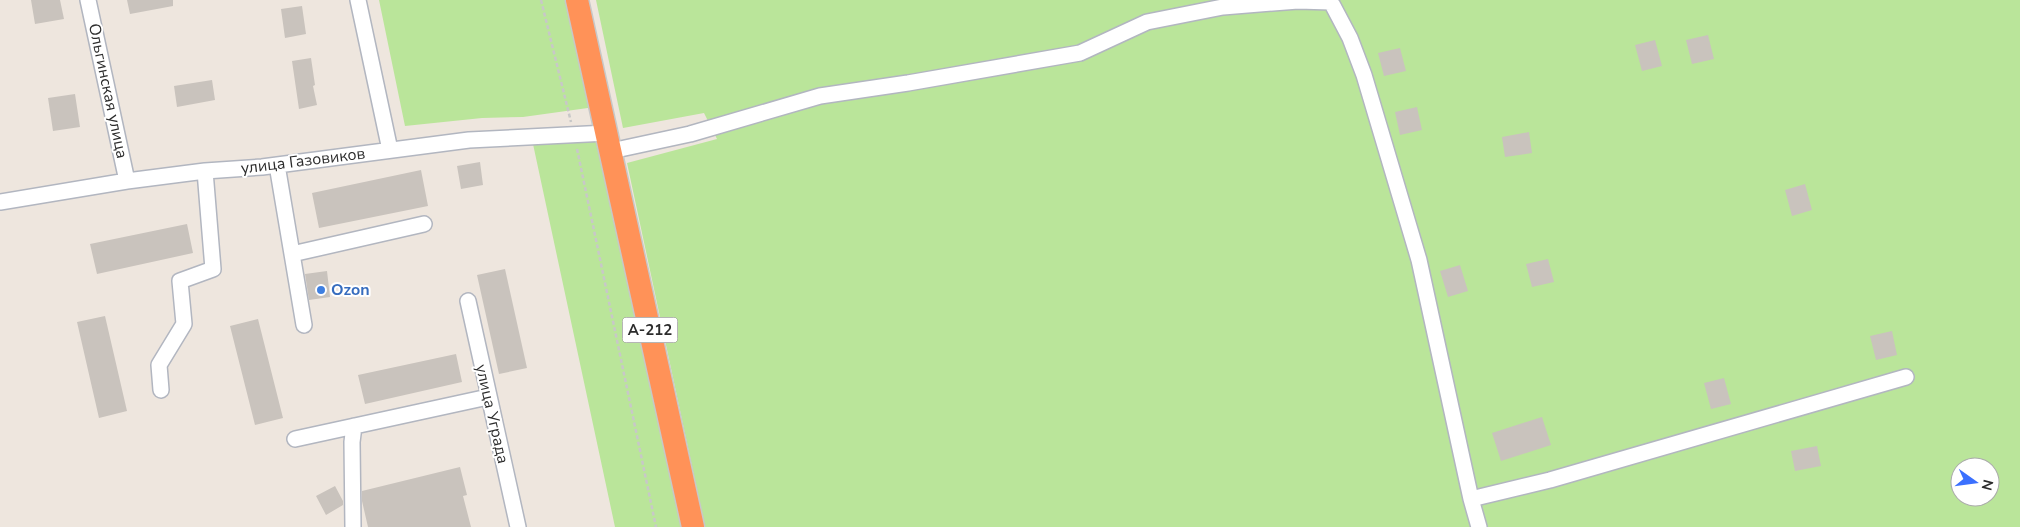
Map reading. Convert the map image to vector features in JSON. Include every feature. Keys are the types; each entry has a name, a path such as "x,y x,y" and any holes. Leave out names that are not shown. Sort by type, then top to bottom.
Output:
{"highway":[{"name":"А-212","path":"577,0 693,527"}],"street":[{"name":"Ольгинская улица","path":"88,0 127,182"},
{"path":"358,0 390,150"},
{"name":"улица Газовиков","path":"0,202 205,171 277,165 469,140 574,135 609,142 690,134 820,96 908,84 1080,53 1147,22 1223,7 1298,1 1331,1"},
{"path":"1331,1 1350,38 1364,75 1419,260 1471,499 1479,527"},
{"path":"277,165 304,325"},
{"path":"161,390 159,365 184,324 180,281 213,269 205,171"},
{"path":"292,254 424,224"},
{"name":"улица Уграда","path":"468,301 518,527"},
{"path":"1471,499 1550,480 1906,377"},
{"path":"296,439 488,397"},
{"path":"353,527 352,442 354,426"}],"path":[{"path":"541,0 574,135 656,527"}],"green space":[{"path":"379,0 571,0 595,107 523,117 482,118 405,126"},
{"path":"596,0 2020,0 2020,527 705,527 627,163 717,139 704,113 623,128"},
{"path":"561,128 597,133 681,527 615,527 530,130"}],"building":[{"path":"31,0 60,0 64,19 35,24"},
{"path":"127,0 173,0 173,6 130,14"},
{"path":"302,6 306,34 285,38 281,9"},
{"path":"1708,35 1714,59 1692,64 1686,40"},
{"path":"1655,40 1662,66 1642,71 1635,45"},
{"path":"1400,48 1406,71 1384,76 1378,53"},
{"path":"311,58 315,85 313,86 317,105 299,109 292,61"},
{"path":"212,80 215,100 177,107 174,86"},
{"path":"75,94 80,127 53,131 48,98"},
{"path":"1417,107 1422,130 1400,135 1395,112"},
{"path":"1529,132 1532,153 1505,157 1502,137"},
{"path":"480,162 483,185 461,189 457,166"},
{"path":"421,170 428,206 319,228 312,193"},
{"path":"1805,184 1812,210 1792,216 1785,190"},
{"path":"187,224 193,253 97,274 90,244"},
{"path":"1548,259 1554,282 1532,287 1526,264"},
{"path":"1460,265 1468,291 1448,297 1440,271"},
{"path":"505,269 527,368 499,374 477,275"},
{"path":"327,271 330,297 309,300 305,274"},
{"path":"105,316 127,411 99,418 77,322"},
{"path":"258,319 283,418 255,425 230,326"},
{"path":"1892,331 1897,355 1876,360 1870,336"},
{"path":"456,354 462,382 365,404 358,375"},
{"path":"1724,378 1731,404 1711,409 1704,383"},
{"path":"1542,417 1551,445 1501,461 1492,433"},
{"path":"1817,446 1821,466 1795,471 1791,451"},
{"path":"460,467 467,495 463,496 471,527 368,527 362,501 362,491"},
{"path":"335,486 343,501 343,505 326,515 316,496"}],"place":[{"name":"Ozon","path":"321,290"}]}
